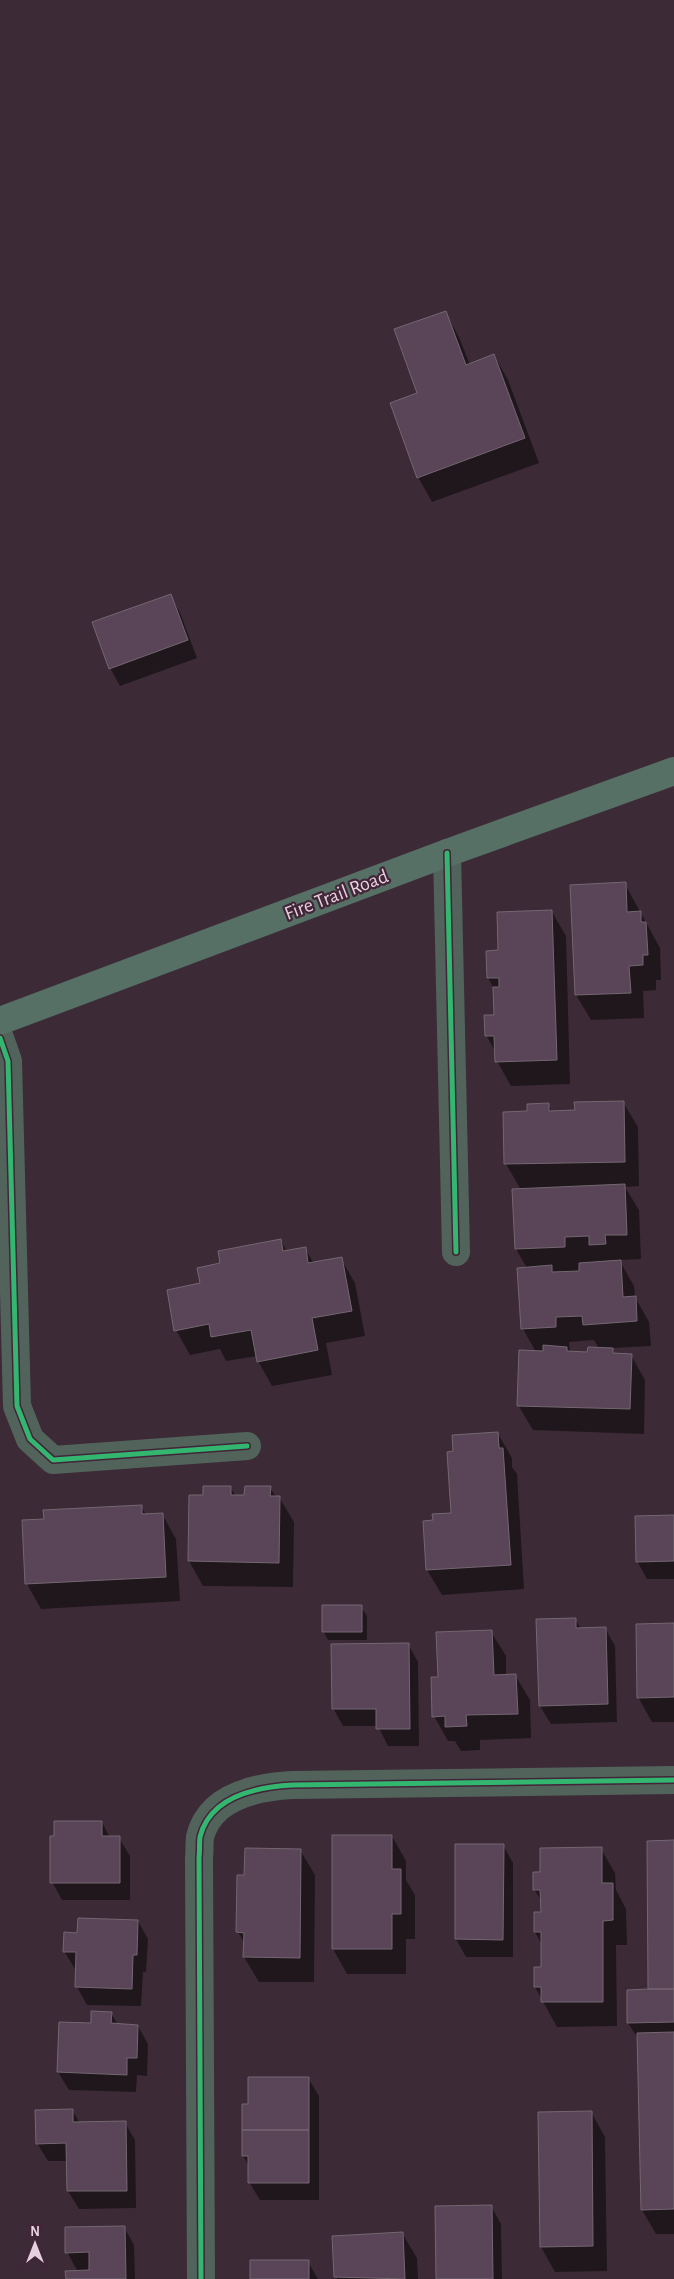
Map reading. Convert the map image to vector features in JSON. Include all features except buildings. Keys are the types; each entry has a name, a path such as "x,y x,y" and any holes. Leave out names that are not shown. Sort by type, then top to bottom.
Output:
{"main road":[{"name":"Fire Trail Road","path":"0,1021 447,853 674,771"}],"street":[{"path":"447,853 456,1252"},
{"path":"0,1038 8,1061 17,1406 30,1439 53,1460 248,1446"},
{"path":"201,2279 199,1857 200,1837 214,1812 228,1800 242,1793 284,1785 674,1780"}],"cycle path":[{"path":"447,853 456,1252"},
{"path":"0,1038 8,1061 17,1406 30,1439 53,1460 247,1446"},
{"path":"201,2279 199,1857 200,1837 205,1823 214,1812 224,1803 237,1796 264,1788 292,1785 674,1780"}]}
